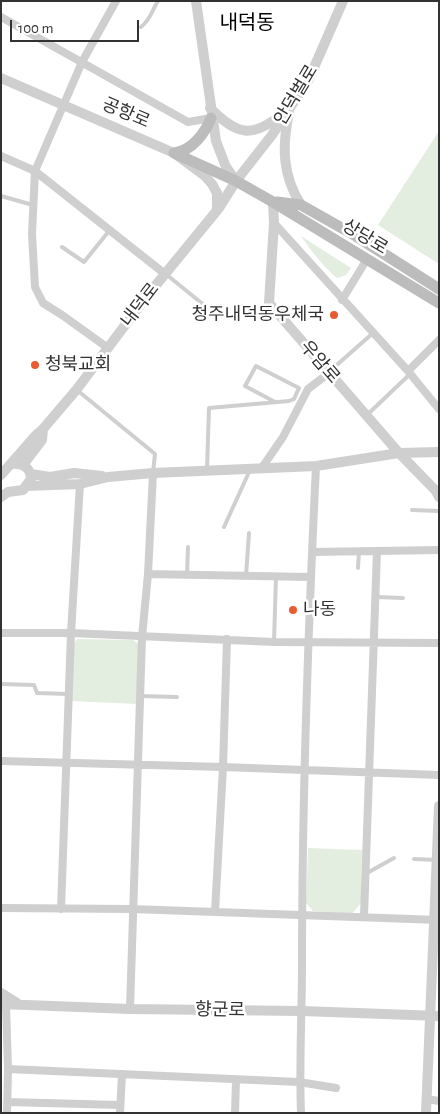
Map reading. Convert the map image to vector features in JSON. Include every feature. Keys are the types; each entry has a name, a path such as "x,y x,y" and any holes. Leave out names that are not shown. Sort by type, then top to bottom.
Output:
{"main road":[{"path":"174,153 191,146 200,135 211,113"},
{"name":"공항로","path":"174,153 236,181"},
{"name":"상당로","path":"236,181 439,303"},
{"name":"상당로","path":"273,202 301,206 356,236 439,288"}],"street":[{"path":"108,348 43,303 35,287 32,234 34,171 82,62 116,1"},
{"path":"196,1 211,113 219,150 236,181"},
{"name":"안덕벌로","path":"236,181 272,135 309,79 343,1"},
{"path":"1,17 188,122 211,113"},
{"name":"공항로","path":"1,78 174,153"},
{"path":"211,113 231,127 249,131 262,129 291,107"},
{"path":"291,107 284,141 284,157 288,178 301,206"},
{"path":"174,153 205,176 212,184 217,193 217,210"},
{"path":"1,156 34,171 165,274"},
{"name":"내덕로","path":"1,475 18,464 36,434 43,429 76,389 217,210 236,181"},
{"name":"우암로","path":"273,202 274,223 269,303 366,416 439,496"},
{"path":"274,223 409,372 439,409"},
{"path":"342,300 367,259"},
{"path":"409,372 439,340"},
{"path":"256,469 283,437 308,388 329,373"},
{"path":"27,486 80,484 108,477 207,469 316,466 399,453 439,452"},
{"path":"1,497 8,492 23,490 31,479 28,468 18,464"},
{"path":"301,1113 302,915 307,642 316,466"},
{"path":"31,474 50,477 74,473 108,477"},
{"path":"130,1009 139,696 153,473"},
{"path":"61,909 68,694 80,484"},
{"path":"312,552 439,550"},
{"path":"364,916 369,830 377,551"},
{"path":"148,574 310,577"},
{"path":"1,633 71,633 274,642 439,643"},
{"path":"215,912 223,767 227,639"},
{"path":"1,762 223,767 439,775"},
{"path":"426,1113 434,1016 439,806"},
{"path":"1,908 132,909 437,920"},
{"path":"1,994 18,1004"},
{"path":"4,1004 8,1069 7,1113"},
{"name":"향군로","path":"4,1004 434,1016"},
{"path":"8,1069 300,1082 336,1088"},
{"path":"7,1102 120,1109 122,1074"},
{"path":"235,1113 236,1080"},
{"path":"427,1099 439,1101"}],"lane":[{"path":"141,28 148,21 158,1"},
{"path":"1,196 33,205"},
{"path":"62,247 84,262 109,231"},
{"path":"165,274 215,314"},
{"path":"329,373 373,333"},
{"path":"207,469 209,408 275,402 294,399 299,388 256,366 245,386 275,402"},
{"path":"366,416 409,372"},
{"path":"76,389 155,454 153,473"},
{"path":"224,527 256,469"},
{"path":"412,510 439,511"},
{"path":"246,576 249,532"},
{"path":"187,574 188,548"},
{"path":"358,568 359,552"},
{"path":"274,642 276,577"},
{"path":"376,597 403,598"},
{"path":"1,684 34,685 37,693 68,694"},
{"path":"139,696 177,697"},
{"path":"367,873 394,858"},
{"path":"414,859 438,860"}],"green space":[{"path":"439,131 439,264 378,225"},
{"path":"301,236 351,268 346,275 337,278 327,269"},
{"path":"77,639 133,640 139,644 137,704 71,701 73,645"},
{"path":"308,848 362,850 361,903 352,914 313,911 306,903"}],"place":[{"name":"청주내덕동우체국","path":"334,315"},
{"name":"청북교회","path":"35,365"},
{"name":"나동","path":"293,610"}],"district":[{"name":"내덕동","path":"247,23"}]}
